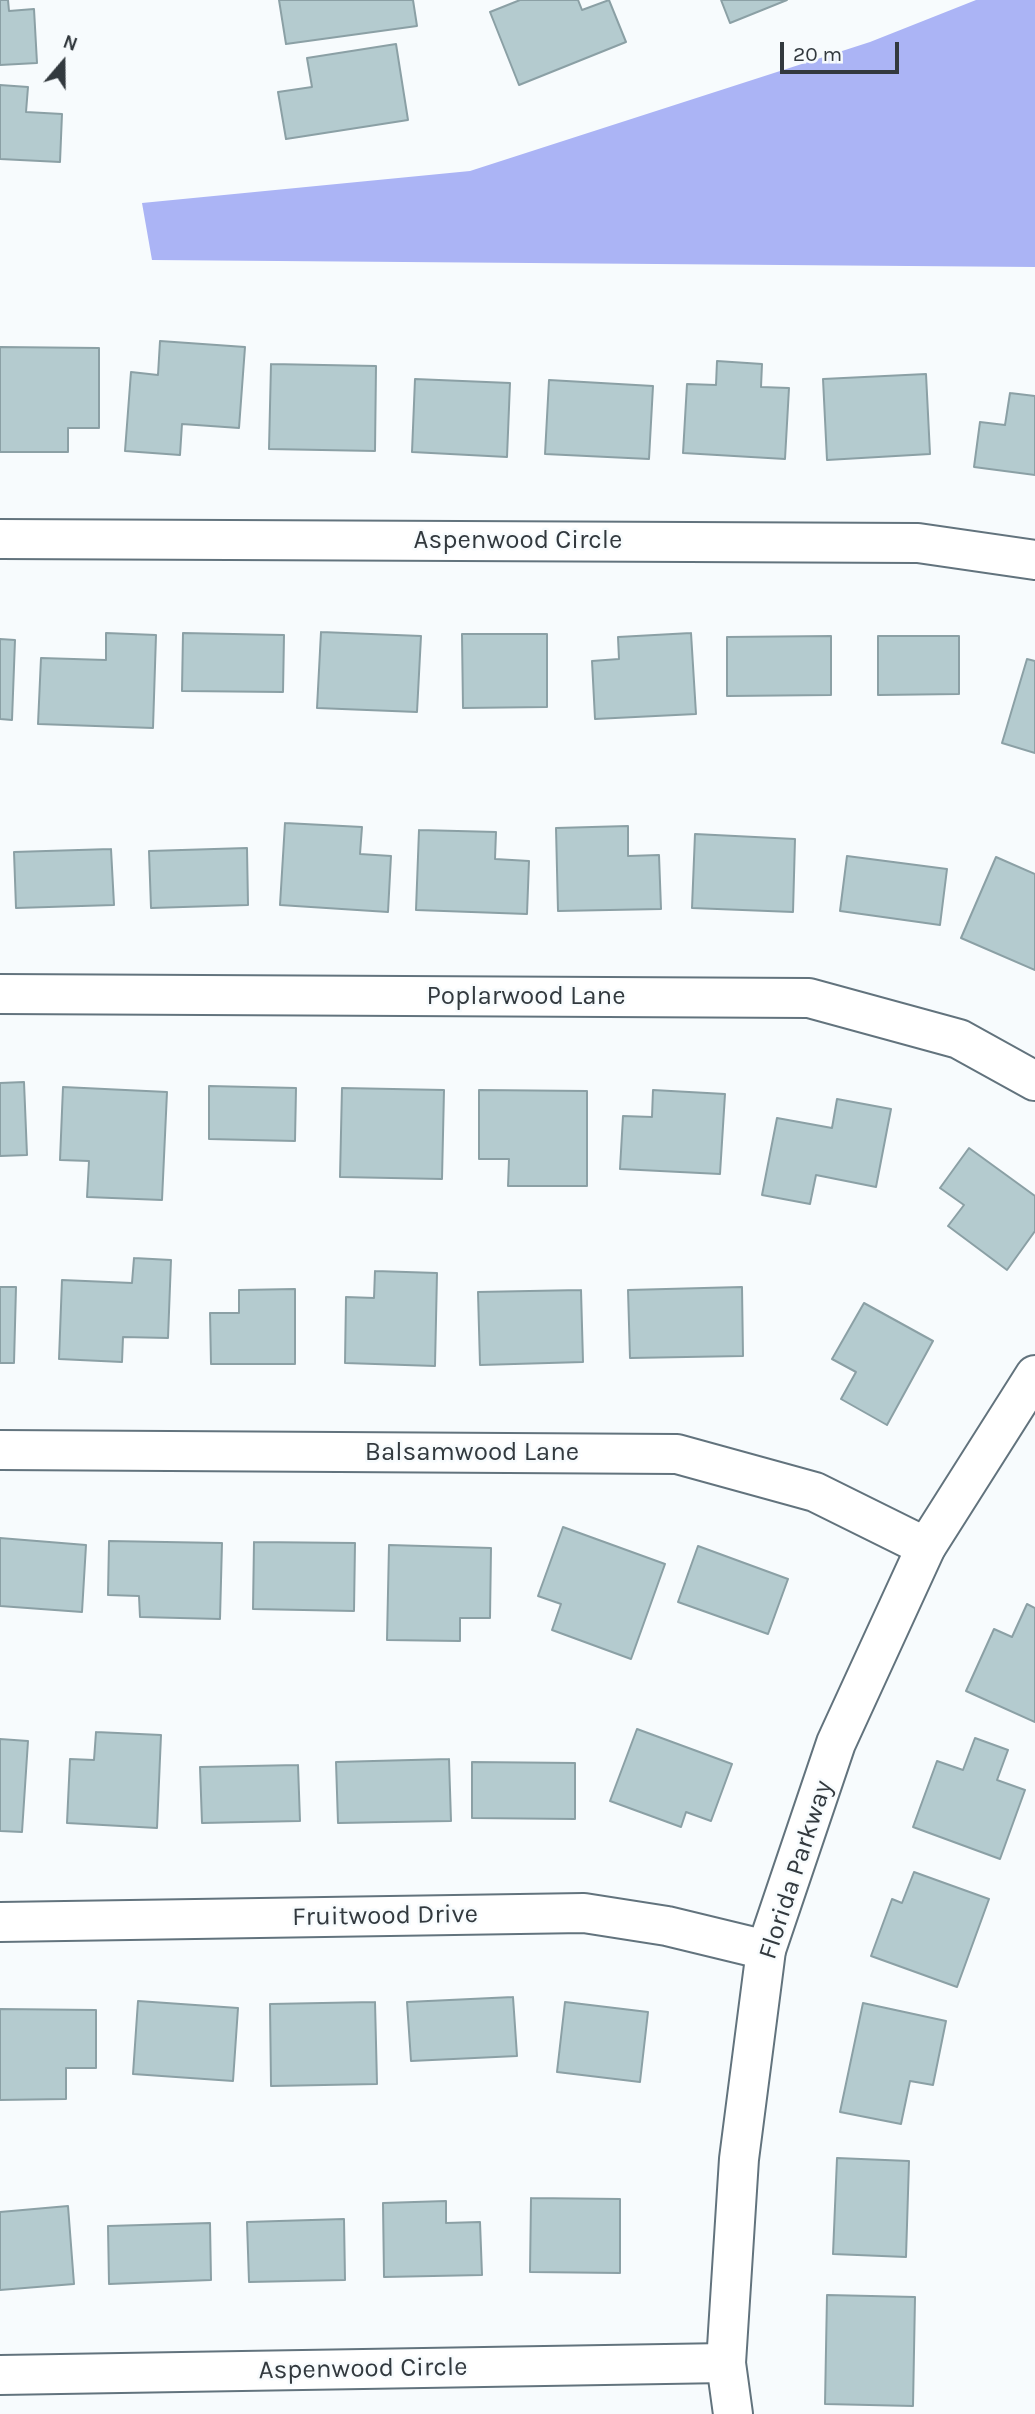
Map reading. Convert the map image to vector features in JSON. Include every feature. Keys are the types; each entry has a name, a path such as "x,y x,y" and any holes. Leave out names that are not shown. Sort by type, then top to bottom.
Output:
{"street":[{"name":"Aspenwood Circle","path":"0,539 918,543 1035,560"},
{"name":"Poplarwood Lane","path":"0,994 809,998 959,1039 1035,1081"},
{"name":"Florida Parkway","path":"733,2414 726,2363 738,2159 766,1950 836,1743 926,1548 1035,1375"},
{"name":"Balsamwood Lane","path":"0,1450 677,1454 815,1492 926,1548"},
{"name":"Fruitwood Drive","path":"0,1922 584,1913 667,1926 766,1950"},
{"name":"Aspenwood Circle","path":"0,2375 726,2363"}],"water":[{"path":"976,0 1035,0 1035,267 152,260 142,203 470,171 870,42"}],"building":[{"path":"0,0 8,0 9,11 34,9 37,63 0,65"},
{"path":"279,0 413,0 417,26 286,44"},
{"path":"520,0 578,0 582,10 609,0 626,42 519,85 490,12"},
{"path":"721,0 787,0 730,23"},
{"path":"396,44 408,120 286,139 278,92 312,87 307,58"},
{"path":"0,85 28,87 26,112 62,114 60,162 0,159"},
{"path":"160,341 245,347 239,428 182,424 180,455 125,451 131,372 158,375"},
{"path":"0,347 99,348 99,428 68,428 68,452 0,452"},
{"path":"717,361 762,364 761,387 789,388 785,459 683,453 687,384 716,385"},
{"path":"271,364 376,366 375,451 269,449"},
{"path":"926,374 930,454 827,460 823,379"},
{"path":"415,379 510,383 507,457 412,452"},
{"path":"549,380 653,386 649,459 545,454"},
{"path":"1010,393 1035,396 1035,475 974,467 980,422 1005,425"},
{"path":"321,632 421,636 417,712 317,708"},
{"path":"106,633 156,635 153,728 38,724 41,658 106,660"},
{"path":"183,633 284,635 283,692 182,691"},
{"path":"691,633 696,714 595,719 592,661 619,659 618,637"},
{"path":"462,634 547,634 547,707 463,708"},
{"path":"831,636 831,695 727,696 727,637"},
{"path":"878,636 959,636 959,694 878,695"},
{"path":"0,639 15,640 12,720 0,719"},
{"path":"1027,659 1035,661 1035,753 1002,743"},
{"path":"285,823 362,827 360,854 391,856 388,912 280,905"},
{"path":"628,826 628,856 659,855 661,909 558,911 556,828"},
{"path":"419,830 496,832 495,859 529,861 527,914 416,910"},
{"path":"695,834 795,839 793,912 692,908"},
{"path":"247,848 248,905 151,908 149,851"},
{"path":"111,849 114,905 16,908 14,852"},
{"path":"847,856 947,869 940,925 840,911"},
{"path":"996,857 1035,874 1035,970 961,938"},
{"path":"24,1082 27,1155 0,1156 0,1083"},
{"path":"209,1086 296,1088 295,1141 209,1139"},
{"path":"63,1087 167,1092 162,1200 87,1197 89,1161 60,1160"},
{"path":"342,1088 444,1090 442,1179 340,1177"},
{"path":"479,1090 587,1091 587,1186 508,1186 509,1159 479,1159"},
{"path":"653,1090 725,1094 720,1174 620,1169 623,1116 652,1117"},
{"path":"837,1099 891,1109 876,1187 816,1175 810,1204 762,1195 777,1118 832,1128"},
{"path":"969,1148 1035,1196 1035,1231 1007,1270 948,1226 964,1205 940,1188"},
{"path":"134,1258 171,1260 168,1338 123,1337 122,1362 59,1359 62,1280 132,1283"},
{"path":"375,1271 437,1273 435,1366 345,1363 346,1297 374,1298"},
{"path":"0,1287 16,1287 14,1363 0,1363"},
{"path":"742,1287 743,1356 630,1358 628,1290"},
{"path":"295,1289 295,1364 211,1364 210,1313 239,1313 239,1290"},
{"path":"581,1290 583,1362 480,1365 478,1292"},
{"path":"864,1303 933,1341 887,1425 841,1399 856,1372 832,1359"},
{"path":"563,1527 665,1564 631,1659 552,1630 561,1604 538,1596"},
{"path":"0,1538 86,1545 82,1612 0,1606"},
{"path":"109,1541 222,1543 220,1619 140,1617 139,1596 108,1595"},
{"path":"254,1542 355,1543 354,1611 253,1609"},
{"path":"389,1545 491,1548 490,1618 460,1618 460,1641 387,1640"},
{"path":"698,1546 788,1579 768,1634 678,1602"},
{"path":"1027,1604 1035,1608 1035,1722 966,1691 994,1629 1012,1637"},
{"path":"637,1729 732,1764 711,1821 686,1812 681,1827 610,1801"},
{"path":"96,1732 161,1735 157,1828 67,1823 70,1759 94,1760"},
{"path":"975,1738 1008,1750 997,1780 1025,1790 1000,1859 913,1827 937,1761 963,1770"},
{"path":"0,1739 28,1741 22,1832 0,1831"},
{"path":"449,1759 451,1821 338,1823 336,1762"},
{"path":"472,1762 575,1763 575,1819 472,1818"},
{"path":"298,1765 300,1821 202,1823 200,1767"},
{"path":"914,1872 989,1899 957,1987 871,1956 892,1899 902,1903"},
{"path":"513,1997 517,2056 411,2061 407,2002"},
{"path":"138,2001 238,2008 233,2081 133,2074"},
{"path":"375,2002 377,2084 271,2086 270,2004"},
{"path":"565,2002 648,2012 640,2082 557,2072"},
{"path":"863,2003 946,2021 933,2085 910,2081 901,2124 840,2112"},
{"path":"0,2009 96,2010 96,2068 66,2068 66,2099 0,2100"},
{"path":"837,2158 909,2161 906,2257 833,2254"},
{"path":"531,2198 620,2199 620,2273 530,2272"},
{"path":"446,2201 446,2223 480,2222 482,2275 384,2277 383,2203"},
{"path":"68,2206 74,2284 0,2290 0,2212"},
{"path":"344,2219 345,2280 249,2282 247,2222"},
{"path":"210,2223 211,2280 109,2284 108,2226"},
{"path":"827,2295 915,2297 913,2406 825,2404"}]}
